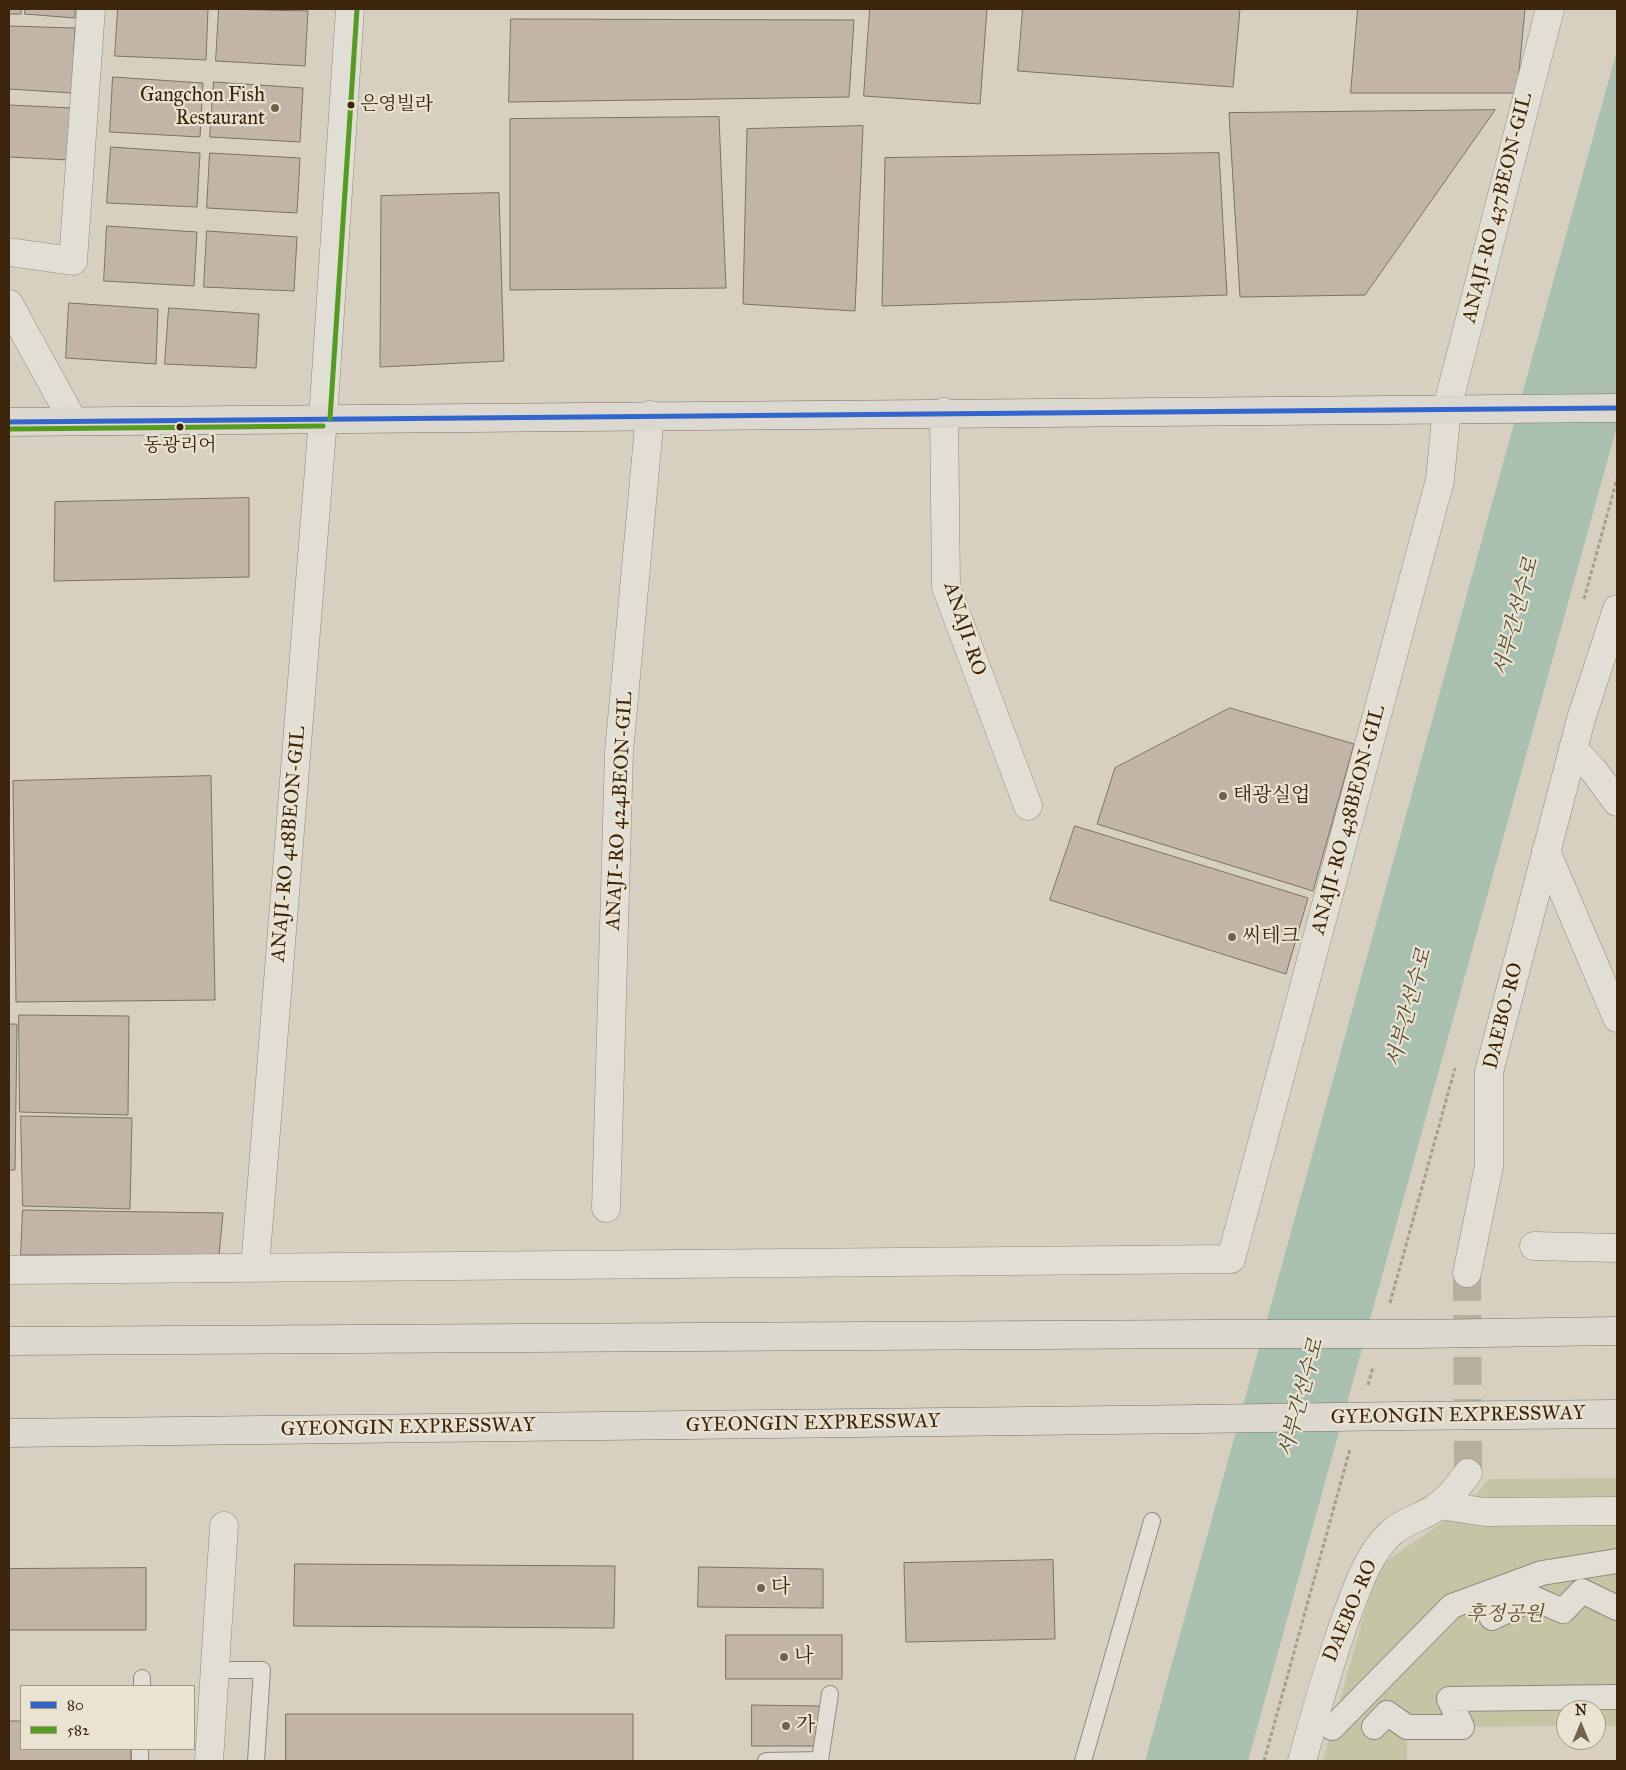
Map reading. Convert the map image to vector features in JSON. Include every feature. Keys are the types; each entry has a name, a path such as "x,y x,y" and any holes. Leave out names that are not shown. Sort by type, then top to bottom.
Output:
{"main road":[{"path":"9,422 944,412 1617,408"},
{"path":"9,1341 1418,1334 1617,1331"},
{"name":"GYEONGIN EXPRESSWAY","path":"9,1433 1617,1414"}],"street":[{"path":"9,252 73,261 91,9"},
{"name":"ANAJI-RO 418BEON-GIL","path":"255,1268 323,419 350,9"},
{"name":"ANAJI-RO 437BEON-GIL","path":"1447,408 1550,9"},
{"path":"9,304 73,421"},
{"name":"ANAJI-RO 438BEON-GIL","path":"255,1268 1231,1259 1440,480 1447,408"},
{"name":"ANAJI-RO","path":"944,412 946,587 1028,806"},
{"name":"ANAJI-RO 424BEON-GIL","path":"606,1208 619,752 650,415"},
{"name":"DAEBO-RO","path":"1467,1273 1488,1166 1488,1072 1573,749 1617,609"},
{"path":"1573,749 1594,771 1617,802"},
{"path":"1546,851 1617,1018"},
{"path":"1534,1246 1617,1248"},
{"path":"9,1270 255,1268"},
{"name":"DAEBO-RO","path":"1302,1761 1327,1669 1359,1582 1378,1549 1391,1533 1409,1519 1439,1505 1468,1473"},
{"path":"1439,1505 1485,1512 1617,1511"},
{"path":"209,1761 224,1526"},
{"path":"1332,1728 1452,1606 1542,1573 1617,1561"},
{"path":"1479,1596 1492,1618 1532,1598 1563,1611 1582,1591 1617,1608"},
{"path":"1374,1727 1387,1713 1407,1727 1462,1727 1449,1699 1617,1697"}],"lane":[{"path":"1083,1761 1152,1521"},
{"path":"215,1670 262,1670 256,1761"},
{"path":"766,1761 820,1760 830,1694"}],"path":[{"path":"1583,603 1617,479"},
{"path":"1388,1311 1456,1062"},
{"path":"1367,1388 1375,1359"},
{"path":"1264,1761 1351,1445"}],"green space":[{"name":"후정공원","path":"1617,1478 1617,1726 1606,1726 1606,1700 1556,1700 1556,1726 1407,1727 1407,1761 1323,1761 1372,1586 1383,1563 1465,1507 1489,1479"}],"water":[{"name":"서부간선수로","path":"1617,50 1617,426 1248,1761 1145,1761"}],"building":[{"path":"9,9 21,9 21,14 9,14"},
{"path":"25,9 75,9 75,18 25,14"},
{"path":"118,9 208,9 206,60 115,56"},
{"path":"219,9 308,11 305,66 216,61"},
{"path":"870,9 987,9 980,104 864,96"},
{"path":"1023,9 1240,9 1233,87 1018,71"},
{"path":"1358,9 1525,9 1517,93 1351,93"},
{"path":"511,19 854,20 849,97 509,102"},
{"path":"9,26 75,28 72,93 9,89"},
{"path":"113,77 203,83 200,137 110,132"},
{"path":"214,82 303,88 300,142 210,137"},
{"path":"9,105 72,108 69,160 9,157"},
{"path":"1495,110 1365,295 1240,297 1229,113"},
{"path":"719,117 726,288 510,290 510,119"},
{"path":"863,126 855,311 743,304 747,129"},
{"path":"111,147 200,153 197,207 107,203"},
{"path":"210,153 300,158 297,213 207,208"},
{"path":"1219,153 1227,295 882,306 885,158"},
{"path":"499,193 504,361 380,367 381,196"},
{"path":"107,226 197,232 194,286 104,281"},
{"path":"207,231 297,237 294,291 204,287"},
{"path":"69,303 158,309 156,364 66,358"},
{"path":"169,308 259,314 256,368 165,364"},
{"path":"249,498 249,577 54,581 55,502"},
{"name":"태광실업","path":"1230,708 1354,744 1313,891 1097,824 1115,768"},
{"path":"211,776 215,1000 16,1002 13,781"},
{"name":"씨테크","path":"1075,826 1308,898 1286,974 1050,900"},
{"path":"19,1015 129,1016 128,1115 20,1112"},
{"path":"9,1024 17,1024 15,1170 9,1170"},
{"path":"21,1116 132,1118 130,1209 23,1206"},
{"path":"23,1210 223,1213 219,1255 21,1255"},
{"path":"1053,1560 1055,1639 906,1642 904,1563"},
{"path":"295,1564 615,1566 614,1628 294,1626"},
{"name":"다","path":"699,1567 823,1569 823,1608 698,1607"},
{"path":"146,1568 146,1630 9,1630 9,1569"},
{"name":"나","path":"726,1635 842,1635 842,1679 726,1679"},
{"name":"가","path":"752,1705 820,1706 820,1746 752,1746"},
{"path":"286,1714 633,1714 633,1761 286,1761"},
{"path":"9,1721 20,1721 20,1750 131,1750 131,1761 9,1761"}],"tunnel":[{"path":"1467,1273 1468,1473"}],"transit line":[{"name":"582","path":"330,419 357,9"},
{"name":"80","path":"9,422 1617,408"},
{"name":"582","path":"9,429 323,426"}],"place":[{"name":"은영빌라","path":"351,105"},
{"name":"Gangchon Fish Restaurant","path":"275,108"},
{"name":"동광리어","path":"180,427"},
{"name":"태광실업","path":"1223,796"},
{"name":"씨테크","path":"1232,937"},
{"name":"다","path":"761,1588"},
{"name":"나","path":"784,1657"},
{"name":"가","path":"786,1726"}]}
